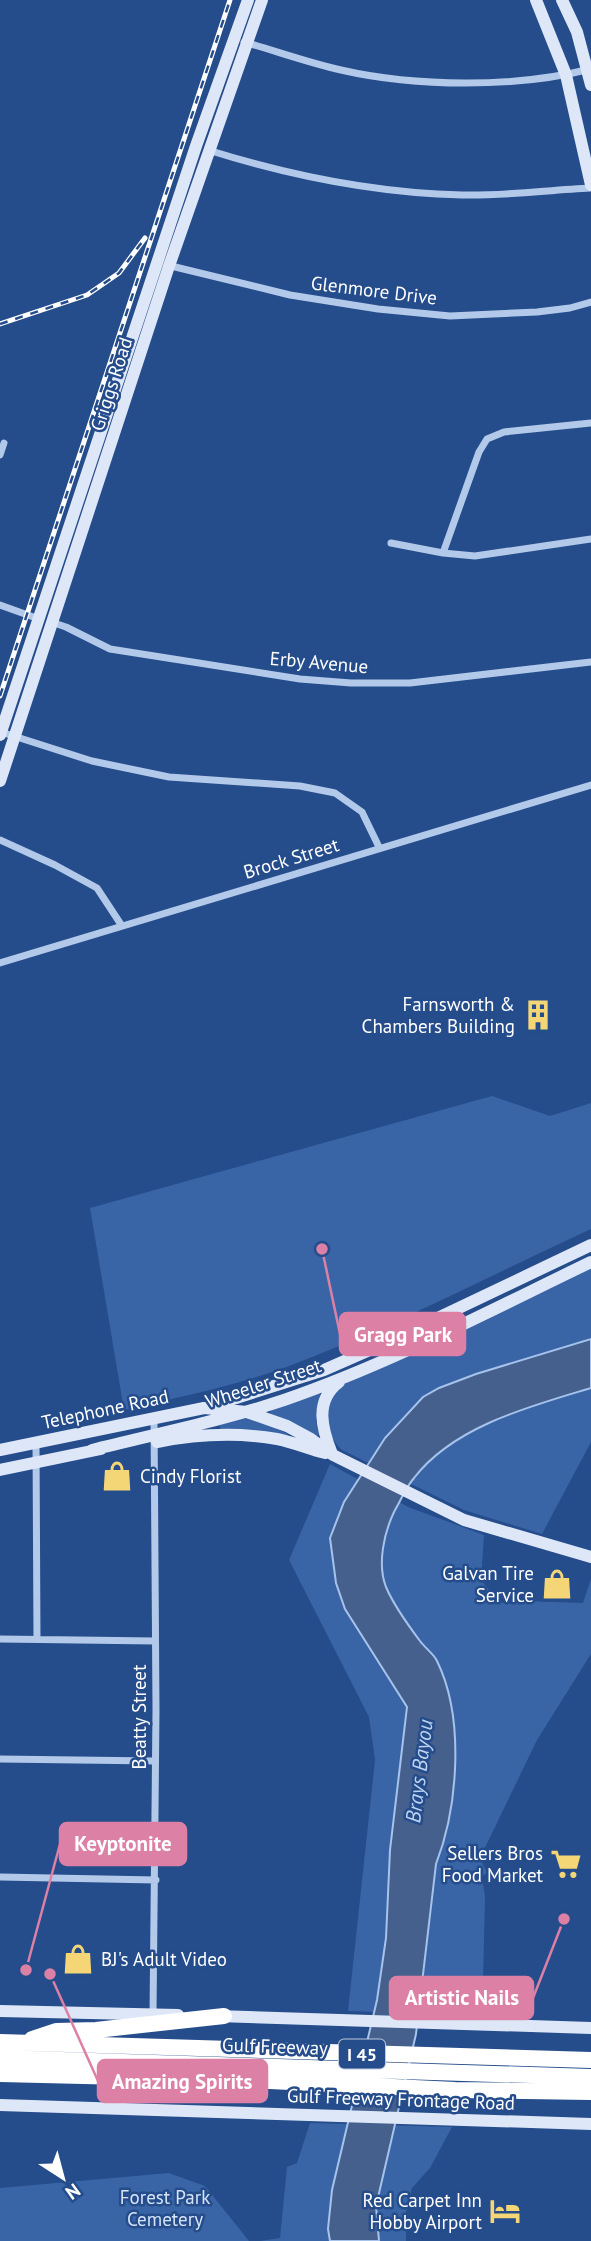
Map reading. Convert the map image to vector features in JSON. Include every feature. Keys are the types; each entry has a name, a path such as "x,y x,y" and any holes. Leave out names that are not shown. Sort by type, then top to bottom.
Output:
{"highway":[{"path":"21,2043 56,2032 158,2025 224,2016"},
{"name":"Gulf Freeway","path":"0,2042 253,2065 455,2090 591,2092"},
{"name":"Gulf Freeway","path":"0,2058 591,2077"},
{"name":"Gulf Freeway","path":"0,2074 469,2058 591,2060"}],"main road":[{"name":"Griggs Road","path":"0,781 163,264 196,146 248,0"},
{"name":"Griggs Road","path":"0,733 163,264 211,151 262,0"},
{"path":"536,0 566,75 591,186"},
{"path":"562,0 577,32 591,85"},
{"name":"Wheeler Street","path":"204,1408 324,1370 591,1245"},
{"name":"Wheeler Street","path":"155,1439 247,1412 348,1375 591,1262"},
{"path":"333,1455 321,1421 323,1402 331,1388 348,1375"},
{"name":"Telephone Road","path":"0,1450 204,1408 262,1416 312,1439 333,1455"},
{"name":"Telephone Road","path":"0,1470 155,1439 226,1434 279,1439 333,1455 464,1520 591,1558"},
{"path":"0,2011 591,2028"},
{"name":"Gulf Freeway Frontage Road","path":"0,2105 591,2124"}],"street":[{"path":"234,39 342,70 407,80 477,82 566,75 589,70"},
{"path":"196,146 288,174 353,186 463,195 591,186"},
{"name":"Glenmore Drive","path":"163,264 290,295 378,309 450,316 537,312 591,302"},
{"path":"443,553 479,452 487,439 504,432 591,423"},
{"path":"0,455 4,443"},
{"path":"391,543 475,556 591,539"},
{"name":"Erby Avenue","path":"0,606 66,626 110,649 300,679 351,683 411,683 591,662"},
{"path":"0,733 92,761 169,777 300,786 335,793 362,812 380,847"},
{"name":"Brock Street","path":"0,963 591,785"},
{"path":"0,841 55,865 97,888 122,926"},
{"name":"Beatty Street","path":"153,2015 156,1880 154,1419"},
{"path":"36,1443 37,1639"},
{"path":"0,1639 155,1641"},
{"path":"0,1759 154,1761"},
{"path":"0,1877 156,1880"}],"green space":[{"path":"492,1096 550,1116 591,1103 591,1229 328,1351 228,1385 124,1410 90,1208"},
{"path":"591,1267 591,1442 542,1534 464,1510 342,1450 336,1444 329,1429 327,1413 332,1397 341,1386"},
{"path":"319,1393 322,1396 316,1421 319,1434 316,1437 270,1414 271,1410"},
{"path":"245,1417 288,1434 286,1438 220,1429 220,1425"},
{"path":"330,1464 408,1507 484,1535 481,1580 499,1602 583,1603 591,1579 591,1654 537,1740 480,1858 487,1873 482,1876 485,1897 483,1982 488,2016 348,2011 375,1760 369,1717 289,1560"},
{"path":"310,2123 452,2127 430,2168 412,2188 406,2213 406,2241 260,2241 280,2238 287,2167 297,2163"},
{"name":"Forest Park Cemetery","path":"169,2173 205,2186 249,2241 0,2241 0,2188"}],"water":[{"name":"Brays Bayou","path":"591,1339 591,1388 495,1420 450,1445 431,1460 411,1482 388,1528 382,1558 386,1587 406,1622 436,1658 446,1684 455,1735 453,1790 444,1841 436,1864 416,2034 376,2206 379,2241 330,2241 328,2229 332,2190 377,2000 386,1938 390,1850 407,1707 345,1609 336,1583 330,1538 344,1502 385,1438 423,1397 476,1374"}],"railway":[{"path":"0,696 230,0"},
{"path":"0,324 87,295 119,273 145,238"}],"place":[{"name":"Farnsworth & Chambers Building","path":"538,1015"},
{"name":"Gragg Park","path":"322,1249"},
{"name":"Cindy Florist","path":"117,1476"},
{"name":"Galvan Tire Service","path":"557,1584"},
{"name":"Sellers Bros Food Market","path":"566,1864"},
{"name":"Artistic Nails","path":"564,1919"},
{"name":"BJ's Adult Video","path":"78,1959"},
{"name":"Keyptonite","path":"26,1970"},
{"name":"Amazing Spirits","path":"50,1974"},
{"name":"Red Carpet Inn Hobby Airport","path":"505,2211"}]}
